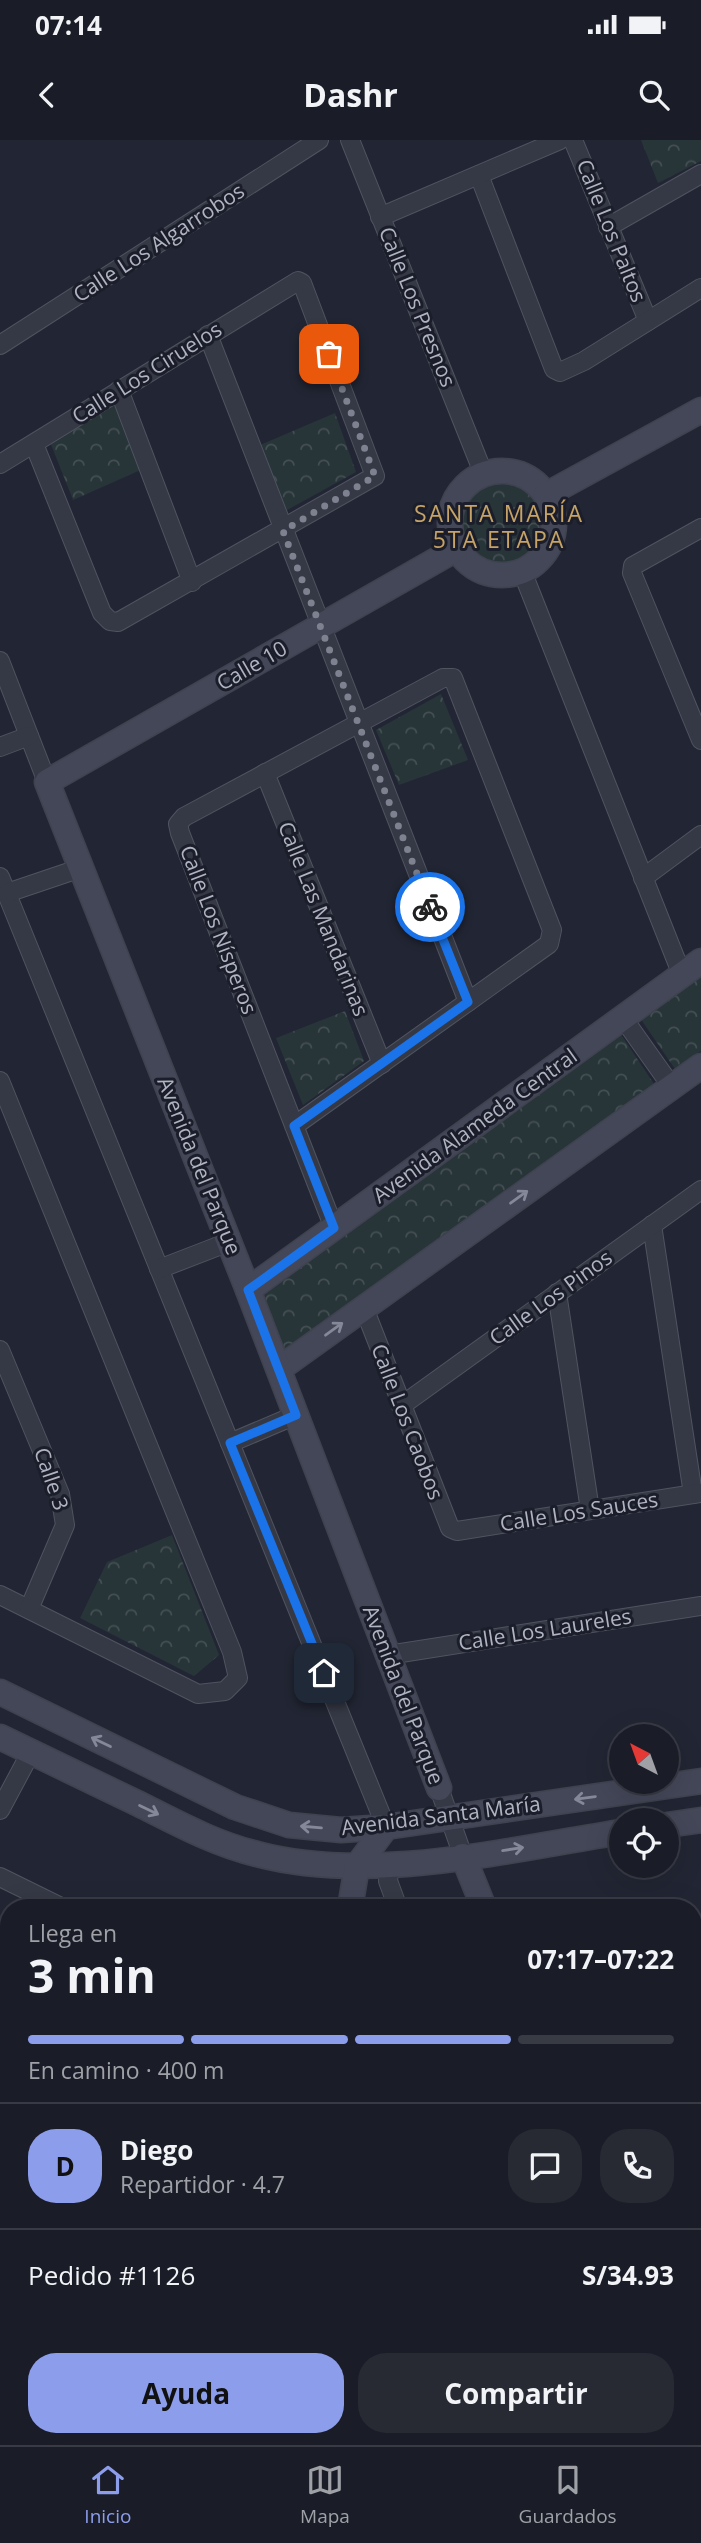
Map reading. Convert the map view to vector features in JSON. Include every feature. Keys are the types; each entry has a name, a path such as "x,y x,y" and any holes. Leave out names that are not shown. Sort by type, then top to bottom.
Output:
{"street":[{"name":"Calle Los Algarrobos","path":"0,345 319,140"},
{"name":"Calle Los Presnos","path":"350,140 484,475"},
{"path":"380,216 560,140"},
{"name":"Calle Los Paltos","path":"573,140 648,321"},
{"path":"608,227 701,174"},
{"path":"480,176 554,369 567,371 701,288"},
{"name":"Calle Los Ciruelos","path":"0,464 293,283 302,283 374,472 371,480 283,531"},
{"path":"208,335 468,1002 294,1126"},
{"path":"119,390 192,582"},
{"path":"546,495 701,410"},
{"path":"34,444 102,614 110,621 118,622 283,531"},
{"path":"501,471 518,474 534,482 546,495 553,512 553,530 548,547 537,561 522,571 508,575 485,572 466,561 456,549 450,532 453,506 468,484 484,475 501,471"},
{"path":"701,528 633,566 632,573 701,740"},
{"name":"Calle 10","path":"47,782 456,549"},
{"path":"522,571 643,878 691,968"},
{"name":"Avenida del Parque","path":"0,661 279,1369 480,1899"},
{"name":"Calle Los Nísperos","path":"334,1228 178,824 184,817 358,723 443,678 453,678 552,930 549,944 468,1002"},
{"path":"0,747 30,736"},
{"name":"Calle Las Mandarinas","path":"265,773 382,1064"},
{"path":"643,878 701,835"},
{"path":"81,868 3,885 386,1827 357,1866 352,1899"},
{"name":"Avenida Alameda Central","path":"248,1290 691,968"},
{"path":"623,1018 672,1087"},
{"path":"279,1369 701,1066"},
{"path":"0,1082 232,1652 239,1678 225,1691 198,1694 0,1595"},
{"name":"Calle Los Pinos","path":"401,1406 701,1190"},
{"path":"652,1226 697,1493"},
{"path":"159,1269 229,1242"},
{"path":"557,1293 590,1510"},
{"name":"Calle Los Caobos","path":"364,1308 445,1521 450,1528 457,1531"},
{"name":"Calle 3","path":"0,1350 60,1494 65,1525 29,1609"},
{"path":"230,1443 296,1415"},
{"name":"Calle Los Sauces","path":"457,1531 697,1493"},
{"name":"Calle Los Laureles","path":"388,1655 701,1606"},
{"name":"Avenida Santa María","path":"0,1692 235,1807 289,1825 341,1830 386,1827 701,1781"},
{"path":"0,1810 15,1744 32,1708"},
{"name":"Avenida Santa María","path":"15,1744 196,1833 255,1854 308,1864 357,1866 463,1856 609,1834"},
{"path":"679,1823 701,1820"},
{"path":"390,1863 388,1881 395,1899"},
{"path":"0,1877 45,1899"}],"green space":[{"path":"641,140 701,140 701,161 658,183"},
{"path":"118,395 145,468 73,500 50,442"},
{"path":"335,413 356,472 287,510 260,445"},
{"path":"502,482 518,485 532,494 541,508 544,524 541,540 532,554 518,563 502,566 486,563 472,554 463,540 460,524 463,508 472,494 486,485"},
{"path":"441,694 468,760 399,785 376,730"},
{"path":"701,975 701,1051 675,1069 640,1018"},
{"path":"345,1011 364,1061 303,1105 276,1038"},
{"path":"620,1033 656,1087 285,1352 260,1292"},
{"path":"172,1535 219,1655 194,1676 80,1618 107,1562"}],"way so far":[{"path":"329,354 375,476 283,531 430,907"}],"district":[{"name":"SANTA MARÍA 5TA ETAPA","path":"499,527"}],"route":[{"path":"324,1673 230,1443 296,1415 248,1290 334,1228 294,1126 468,1002 430,907"}]}
